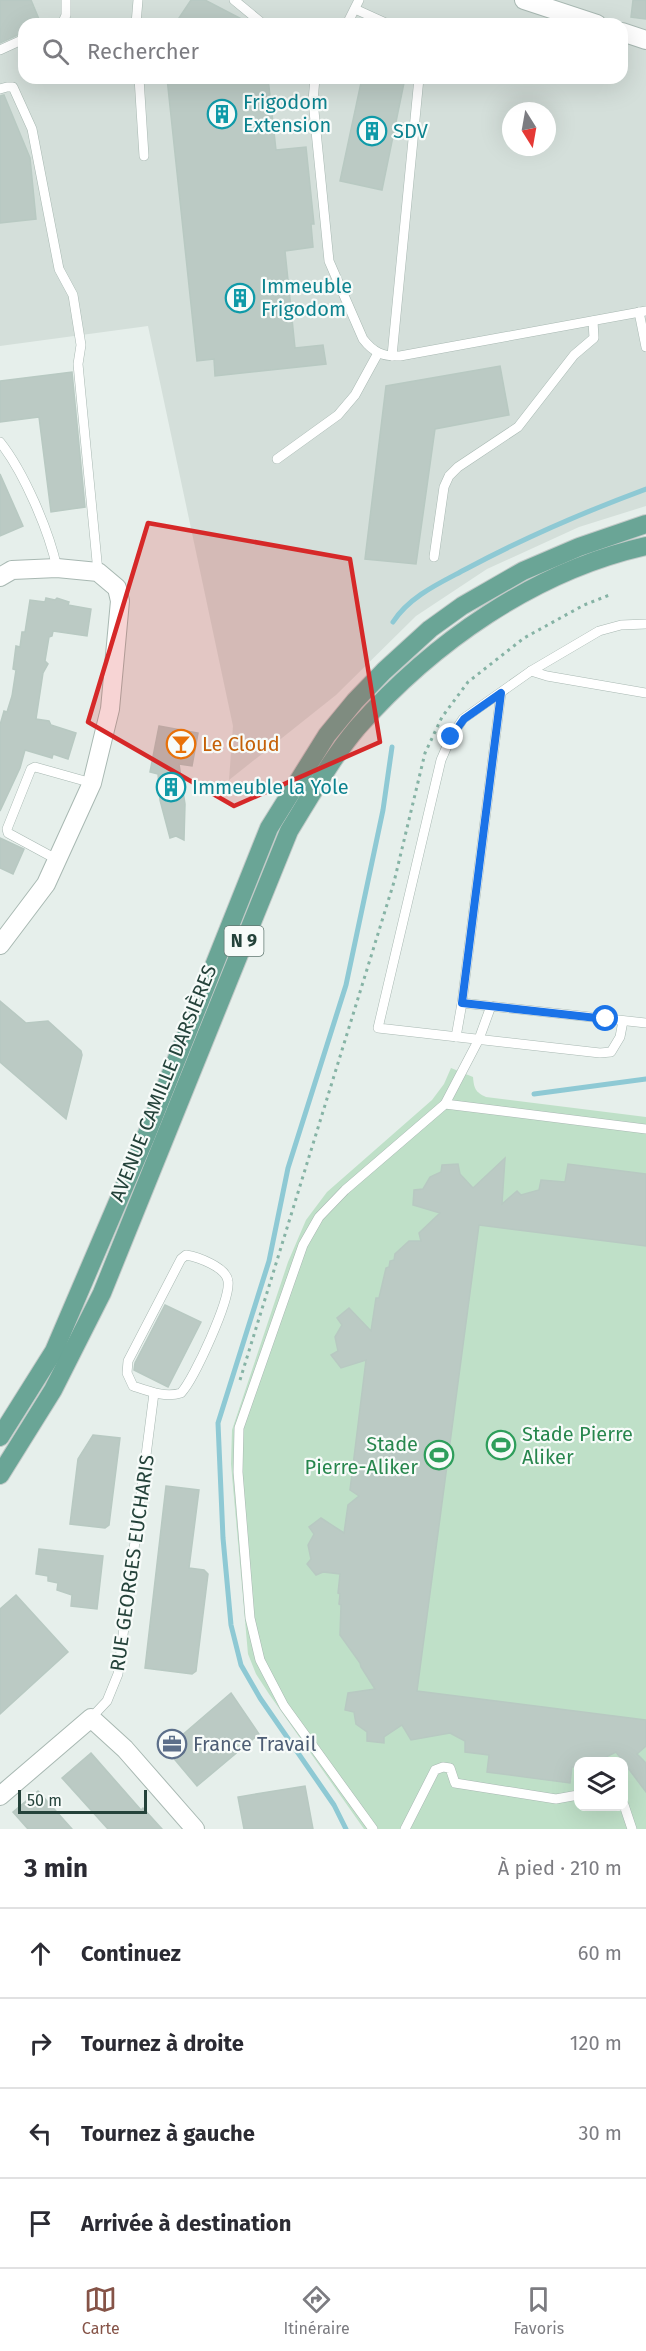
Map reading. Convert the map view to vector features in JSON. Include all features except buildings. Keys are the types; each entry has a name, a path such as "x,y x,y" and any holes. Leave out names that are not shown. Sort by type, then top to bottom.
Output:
{"main road":[{"name":"AVENUE CAMILLE DARSIÈRES","path":"0,1437 54,1351 146,1136 269,828 327,735 384,671 430,628 462,606 542,563 579,547 646,524"},
{"name":"AVENUE CAMILLE DARSIÈRES","path":"0,1475 53,1390 102,1293 289,831 320,781 356,730 395,688 452,640 487,615 532,589 584,566 646,546"}],"street":[{"path":"524,0 548,4 582,18"},
{"path":"628,34 646,40"},
{"path":"0,577 12,570 57,568 98,572 117,588 120,601 110,709 92,783 46,884 0,945"},
{"path":"0,1796 91,1718 125,1749 195,1829"}],"lane":[{"path":"65,18 66,0"},
{"path":"136,18 138,0"},
{"path":"234,0 256,18"},
{"path":"350,18 357,4 379,18"},
{"path":"0,50 18,42"},
{"path":"139,84 144,156"},
{"path":"314,84 313,101 329,261 363,339 371,349 392,356 643,312 646,347"},
{"path":"392,356 419,84"},
{"path":"0,89 13,87 32,129 59,269 73,295 81,345 78,364 98,572"},
{"path":"434,557 444,487 449,476 458,467 506,436 527,417 574,356 594,338 593,321"},
{"path":"277,459 338,415 355,395 378,353"},
{"path":"0,442 12,457 51,542 57,568"},
{"path":"623,1021 620,1037 611,1052 378,1028 441,760 451,737 464,719 531,671 599,631 621,625 646,624"},
{"path":"531,671 547,676 646,693"},
{"path":"456,1036 501,693"},
{"path":"56,859 6,829 31,769 35,767 48,769 92,783"},
{"path":"462,1003 646,1023"},
{"path":"373,1829 284,1706 260,1660 250,1618 238,1472 239,1428 303,1245 319,1217 345,1190 445,1104 479,1039 491,1006"},
{"path":"445,1104 646,1129"},
{"path":"186,1255 194,1256 224,1272 228,1281 227,1291 209,1343 185,1389 175,1395 154,1393 133,1386 127,1373 128,1361 180,1259 186,1255"},
{"name":"RUE GEORGES EUCHARIS","path":"91,1718 107,1701 118,1674 154,1393"},
{"path":"405,1829 435,1770 442,1767 450,1768 455,1783 556,1799 574,1797"},
{"path":"626,1811 632,1829"}],"highlighted area":[{"path":"148,523 350,559 380,742 234,806 88,722"}],"shaded area":[{"path":"0,0 646,0 646,506 579,527 487,569 416,616 336,695 229,780 233,726 148,326 0,346"}],"green space":[{"name":"Stade Pierre-Aliker","path":"451,1068 473,1077 476,1089 486,1097 646,1117 646,1829 364,1829 269,1694 256,1674 248,1654 231,1464 232,1430 288,1262 306,1220 327,1192 432,1100 444,1084"}],"waterway":[{"path":"393,622 417,597 466,569 554,526 646,489"},
{"path":"346,1829 334,1805 260,1698 241,1665 231,1625 223,1538 218,1423 269,1261 288,1168 346,985 383,810 392,747"},
{"path":"534,1094 646,1079"}],"place":[{"name":"Frigodom Extension","path":"222,114"},
{"name":"SDV","path":"372,131"},
{"name":"Immeuble Frigodom","path":"240,298"},
{"name":"Le Cloud","path":"181,744"},
{"name":"Immeuble la Yole","path":"171,787"},
{"name":"Stade Pierre Aliker","path":"501,1445"},
{"name":"Stade Pierre-Aliker","path":"439,1455"},
{"name":"France Travail","path":"172,1744"}],"route":[{"path":"451,737 464,719 501,693 462,1003 606,1019"}]}
